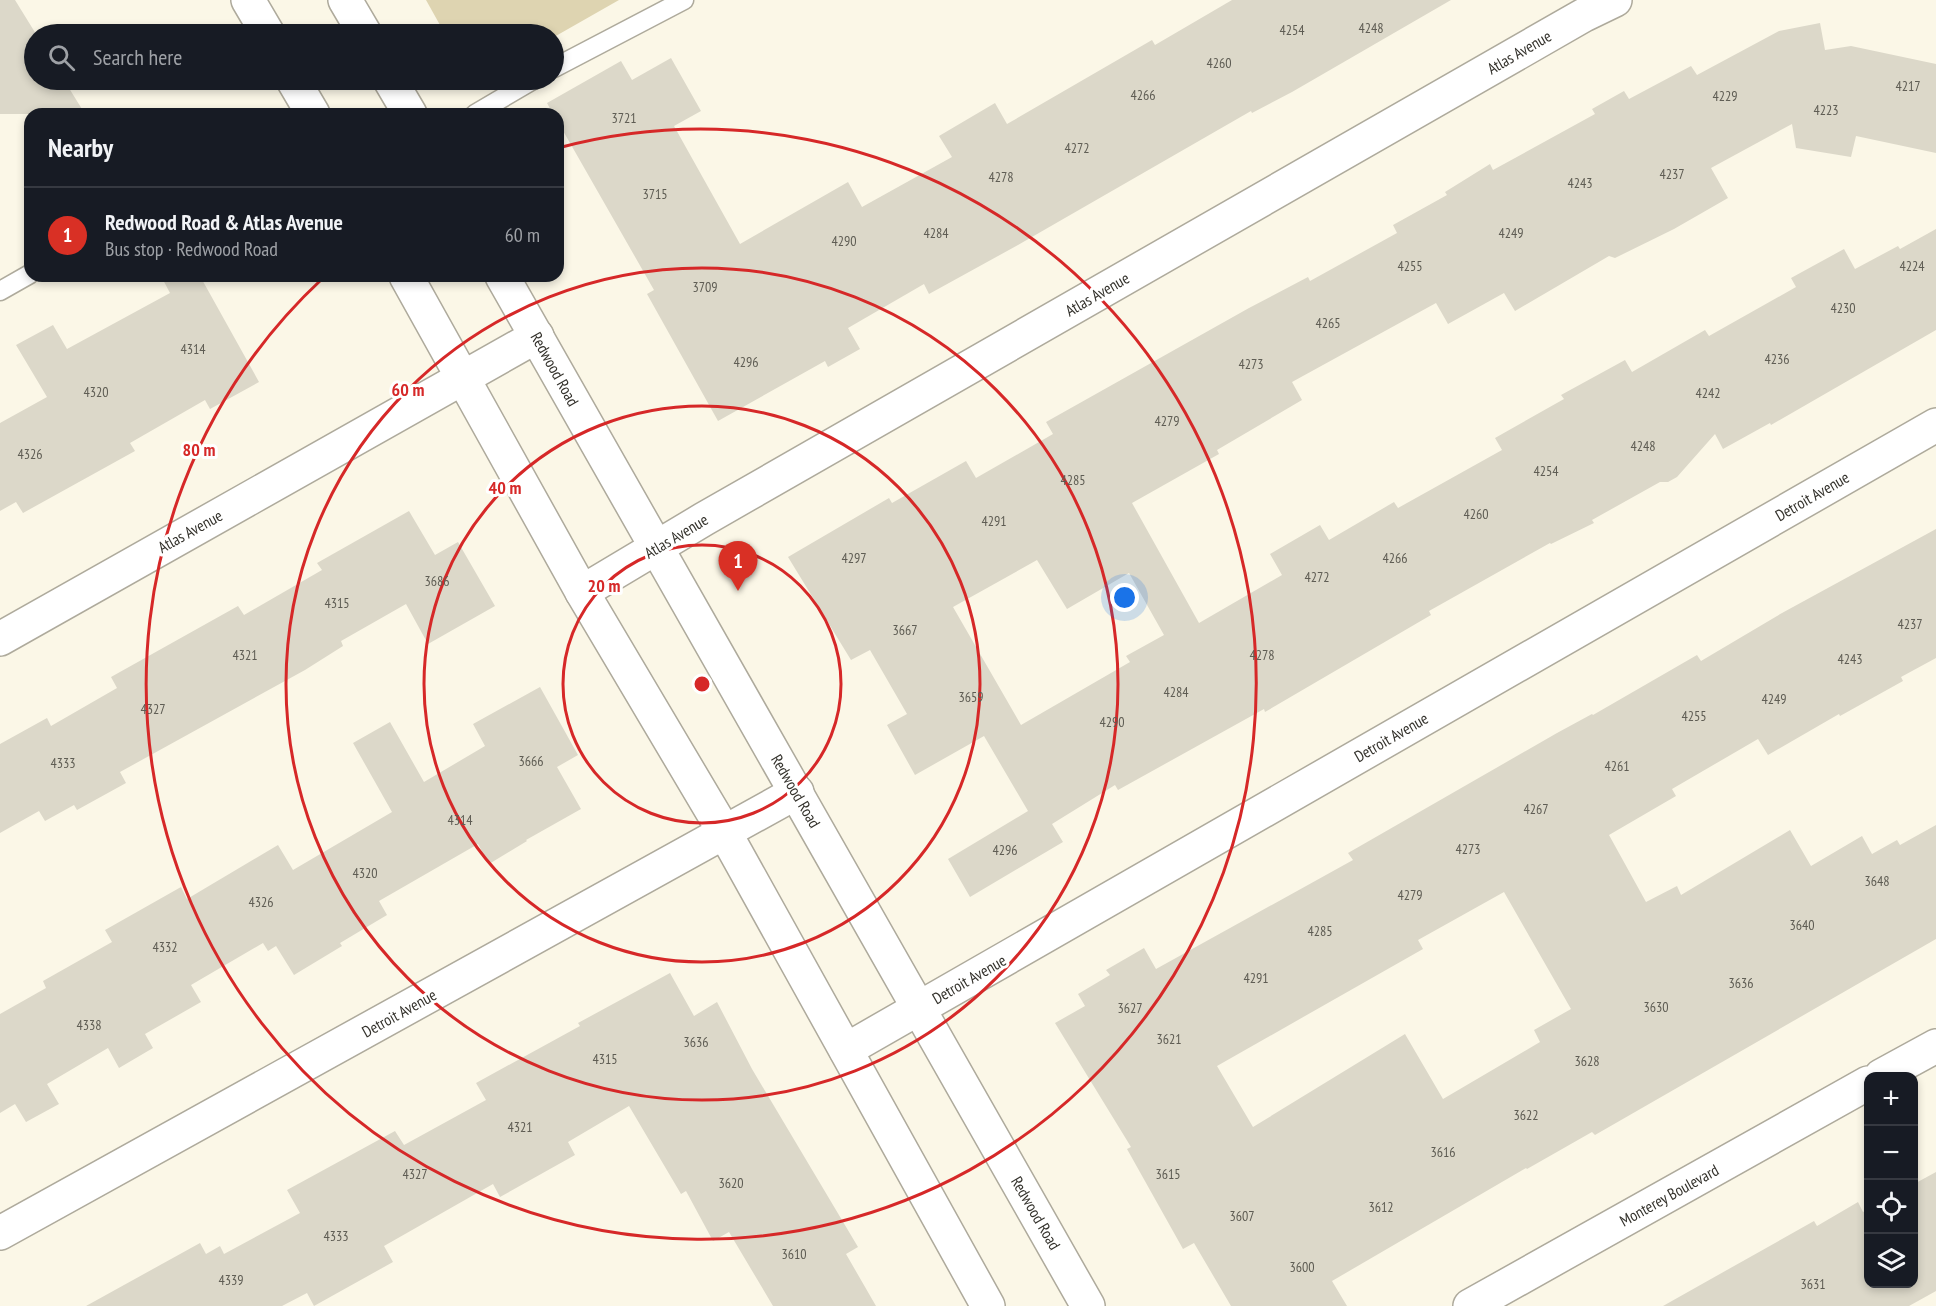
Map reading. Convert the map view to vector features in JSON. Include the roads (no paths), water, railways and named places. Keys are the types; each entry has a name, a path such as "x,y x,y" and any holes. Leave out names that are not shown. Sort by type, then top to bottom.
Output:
{"street":[{"path":"248,0 262,24"},
{"path":"345,0 359,24"},
{"name":"Atlas Avenue","path":"582,592 1580,8 1615,0"},
{"path":"299,90 309,108"},
{"path":"396,90 406,108"},
{"path":"409,282 582,592 725,833 988,1306"},
{"name":"Redwood Road","path":"506,282 1088,1306"},
{"name":"Atlas Avenue","path":"0,639 537,336"},
{"name":"Detroit Avenue","path":"846,1050 1936,425"},
{"name":"Detroit Avenue","path":"0,1233 797,792"},
{"path":"1890,1072 1936,1046"},
{"name":"Monterey Boulevard","path":"1470,1306 1864,1086"}],"lane":[{"path":"564,63 684,0"},
{"path":"485,108 516,90"},
{"path":"2,288 24,277"}],"place":[{"name":"Redwood Road & Atlas Avenue","path":"738,591"}]}
